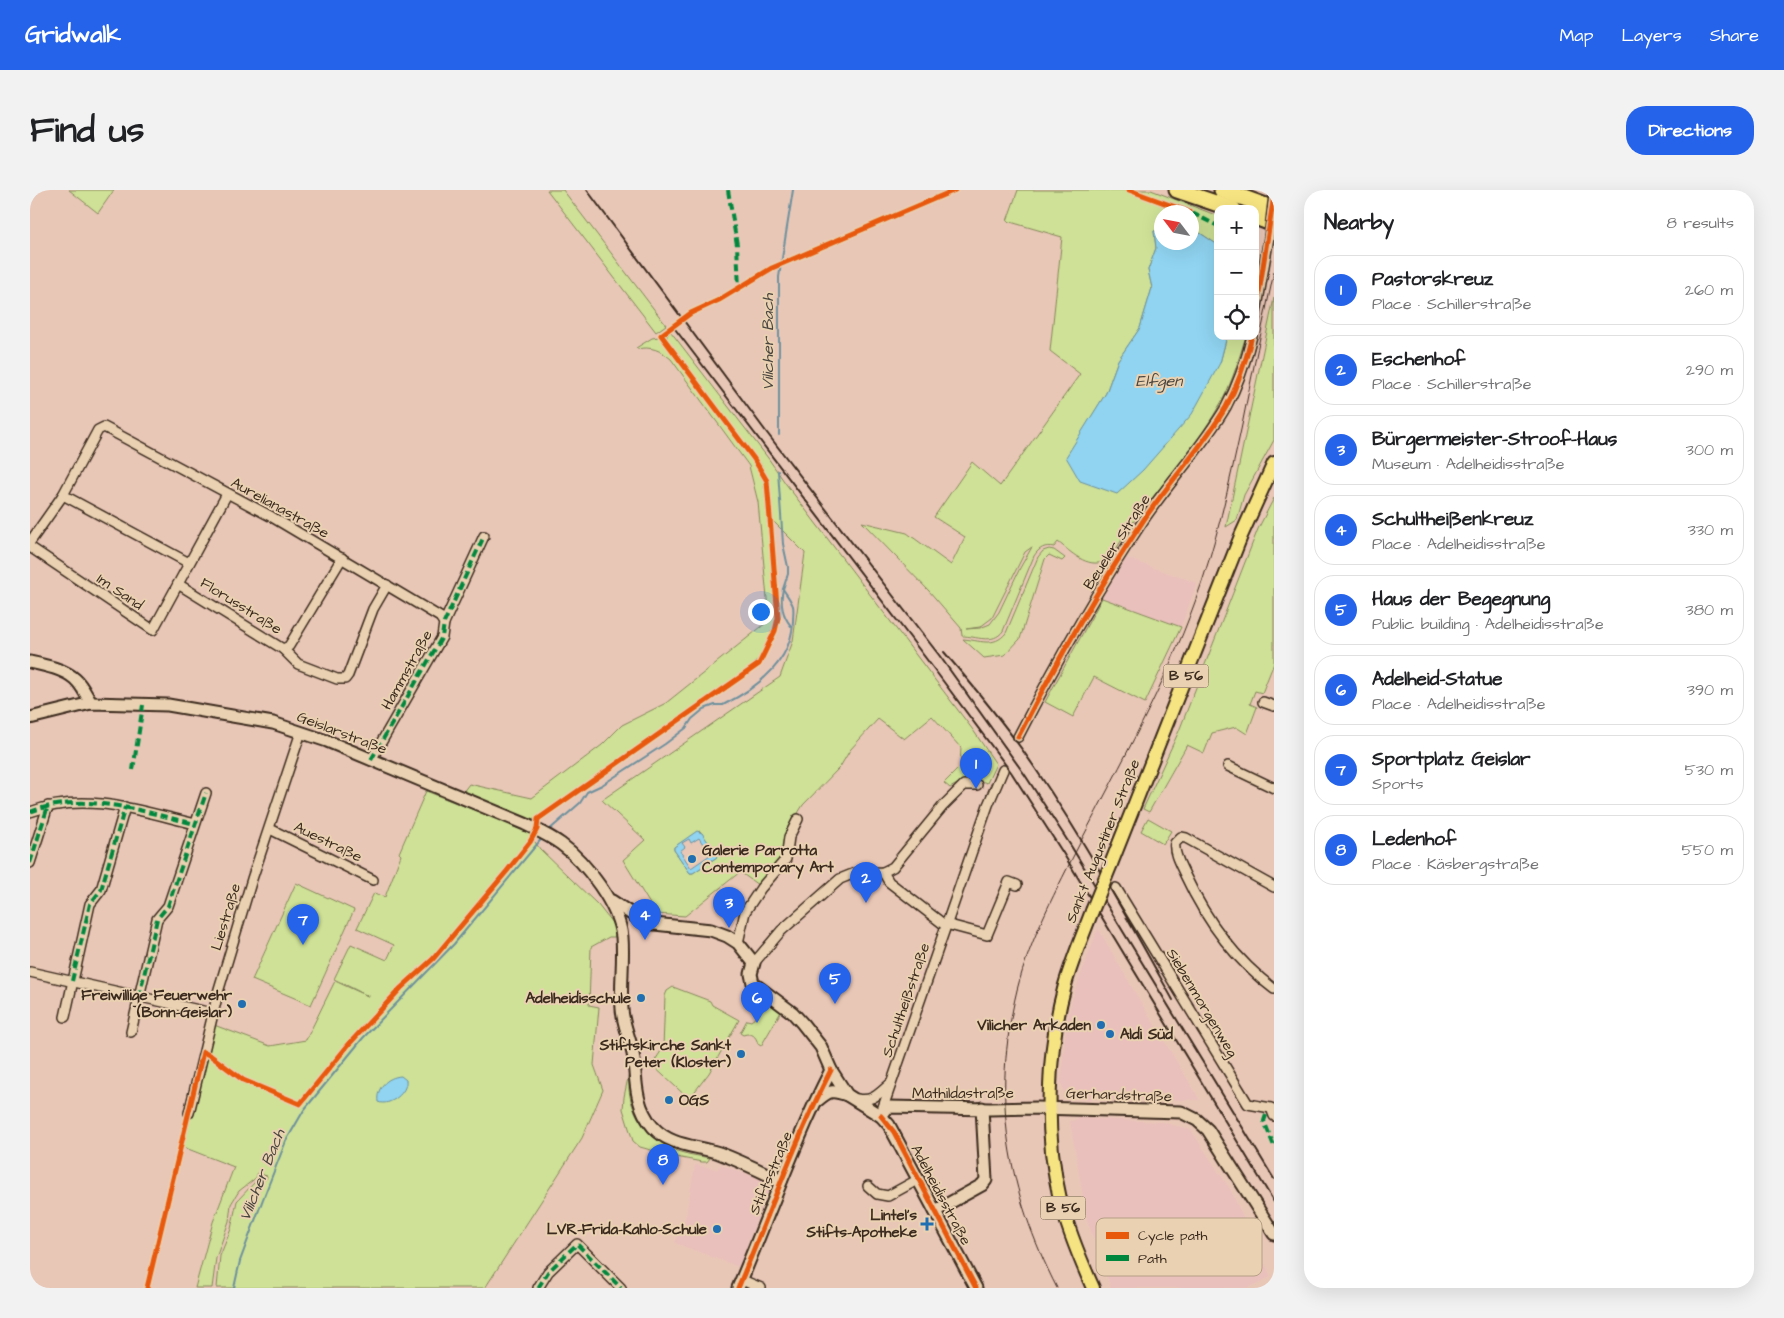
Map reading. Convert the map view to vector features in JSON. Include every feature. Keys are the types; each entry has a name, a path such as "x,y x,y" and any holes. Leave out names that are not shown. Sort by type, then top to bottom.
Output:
{"highway":[{"path":"1177,190 1221,205"},
{"path":"1222,190 1266,209 1271,231"}],"main road":[{"name":"Sankt Augustiner Straße","path":"1093,1288 1076,1248 1060,1199 1055,1168 1050,1108 1051,1074 1056,1028 1065,985 1092,911 1241,536 1274,463"},
{"name":"Sankt Augustiner Straße","path":"1076,1248 1078,1263 1088,1288"}],"street":[{"path":"1259,297 1271,231 1274,195"},
{"name":"Beueler Straße","path":"1018,738 1052,672 1118,559 1146,516 1206,438 1226,407 1240,376 1251,340"},
{"name":"Aurelianastraße","path":"63,495 98,430 108,428 272,517 387,585 440,618 444,623"},
{"name":"Florusstraße","path":"227,494 178,584 283,649 289,646 342,558"},
{"path":"30,542 63,495 188,563"},
{"name":"Hammstraße","path":"371,760 442,637 445,629 444,623 484,536"},
{"name":"Im Sand","path":"30,547 153,630 178,584"},
{"path":"283,649 298,664 345,679 373,609 387,585"},
{"path":"30,662 71,676 80,685 90,703"},
{"path":"1263,702 1274,706"},
{"name":"Geislarstraße","path":"30,718 90,703 179,707 273,723 371,760 544,833 573,854 607,897"},
{"name":"Liestraße","path":"189,1114 212,1013 252,879 301,732"},
{"path":"1228,766 1274,788"},
{"name":"Schultheißstraße","path":"881,1116 988,804 1003,770"},
{"path":"607,897 645,923 711,930 727,936 738,943 754,963 781,931 840,879 855,873 883,872 893,867 952,796 964,785 977,785"},
{"path":"131,1032 157,919 168,906 206,793"},
{"path":"30,812 48,806 86,802 125,807 195,824"},
{"path":"30,864 48,806"},
{"path":"65,1017 90,904 101,890 125,807"},
{"path":"738,943 745,912 761,888 786,859 789,837 798,819"},
{"name":"Auestraße","path":"270,829 373,880"},
{"path":"1274,887 1182,837 1175,843 1174,847 1196,899 1221,937 1243,962 1274,989"},
{"path":"883,872 889,882 942,923 987,935 1009,882 1017,885"},
{"name":"Siebenmorgenweg","path":"1116,888 1248,1104 1271,1108 1271,1116"},
{"path":"607,897 617,914 620,924 622,937 622,1010 633,1052 637,1097 643,1112 654,1128 668,1139 684,1146 720,1154 781,1181"},
{"path":"620,924 622,918 629,913"},
{"name":"Adelheidisstraße","path":"754,963 751,974 752,981 793,1013 821,1047 831,1070 851,1097 881,1116 894,1132 976,1288"},
{"path":"30,972 212,1013"},
{"name":"Stiftsstraße","path":"740,1284 814,1103 831,1070"},
{"path":"814,1103 826,1092 834,1091 867,1101 891,1084"},
{"name":"Mathildastraße","path":"881,1116 888,1107 1050,1108"},
{"path":"935,1211 982,1185 986,1180 982,1108"},
{"name":"Gerhardstraße","path":"1050,1108 1173,1111 1193,1117 1214,1138 1274,1234"},
{"path":"868,1186 877,1194 888,1196 919,1179"},
{"path":"538,1288 548,1272 577,1244 621,1288"},
{"path":"740,1284 761,1288"}],"shaded area":[{"path":"1126,558 1197,583 1181,627 1102,598"},
{"path":"1098,928 1200,1100 1076,1099 1065,1095 1061,1082 1065,1035 1072,999"},
{"path":"1080,1118 1162,1122 1191,1130 1230,1189 1244,1218 1096,1218 1096,1246 1087,1220 1070,1121"},
{"name":"LVR-Frida-Kahlo-Schule","path":"695,1165 718,1169 721,1165 766,1181 770,1185 739,1267 675,1243 686,1215"},
{"path":"1262,1258 1271,1277 1247,1288 1111,1288 1107,1276 1262,1276"}],"green space":[{"path":"69,190 114,190 98,213"},
{"path":"547,190 563,190 666,325 656,332"},
{"path":"1018,190 1151,190 1190,205 1154,205 1155,250 1148,270 1152,288 1140,328 1118,360 1106,393 1067,457 1220,363 1226,340 1245,340 1236,369 1213,417 1192,448 1134,521 1112,555 1105,561 1092,563 1074,555 1058,542 1054,547 1048,546 1040,549 1034,556 1003,631 994,638 989,639 962,636 961,628 929,591 862,522 907,533 951,565 965,537 934,517 972,462 1000,486 1080,374 1050,351 1062,237 1007,221","holes":["1032,547 999,612 990,624 980,628 966,629 980,627 992,618 1025,552"]},
{"path":"1199,209 1214,214 1214,242 1200,233"},
{"path":"1274,298 1274,440 1244,495 1237,520 1226,527"},
{"path":"671,332 768,458 973,730 996,764 987,783 969,777 950,788 944,783 960,767 961,748 932,716 904,739 878,719 850,750 840,767 803,805 785,834 781,859 758,885 740,872 685,916 656,914 623,860 645,840 602,800 780,677 793,641 805,553 772,520 765,472 761,464 667,339 667,335","holes":["700,831 717,857 693,873 690,873 674,850 674,847"]},
{"path":"659,337 665,342 758,467 763,477 775,623 760,656 754,664 531,821 463,792 469,784 532,798 602,745 622,725 666,703 766,623 768,609 758,502 749,466 671,359 655,350 636,348 652,338"},
{"path":"1274,498 1274,663 1262,693 1255,691 1250,704 1257,707 1247,734 1236,727 1212,733 1204,753 1187,745 1149,812 1143,809 1179,731 1258,529"},
{"path":"1054,550 1065,558 1062,561 1049,555 1045,559 1020,639 1005,655 984,658 963,639 991,642 1001,638 1006,633 1038,557 1043,551"},
{"path":"1102,598 1181,627 1145,703 1094,677 1073,717 1045,702"},
{"path":"426,791 527,831 540,849 598,905 616,928 618,937 609,937 591,947 589,1005 599,1007 594,1065 603,1090 582,1138 485,1288 217,1288 220,1256 231,1229 237,1201 255,1182 266,1179 267,1176 257,1173 257,1177 239,1191 231,1204 229,1221 216,1258 212,1288 195,1288 213,1222 234,1167 183,1147 214,1025 270,1046 306,1040 335,981 370,997 334,979 351,944 387,960 394,945 357,928 374,893 385,897 401,855 399,853"},
{"path":"1148,818 1171,831 1163,844 1141,831"},
{"path":"296,883 354,910 311,1005 252,980"},
{"path":"673,987 710,1001 712,1005 739,1020 709,1073 689,1099 652,1065 663,1048 665,996 667,991"},
{"path":"760,998 782,1010 761,1046 753,1035 743,1035 740,1033 747,1020 751,1021 755,1018 756,1012 753,1010"},
{"path":"631,1063 629,1090 634,1110 639,1120 661,1143 684,1153 710,1158 707,1162 676,1157 640,1147 633,1141 623,1109"}],"water":[{"name":"Elfgen","path":"1199,233 1214,242 1214,340 1226,340 1220,363 1192,414 1143,470 1117,494 1080,481 1066,457 1106,393 1118,360 1140,328 1152,288 1148,270 1155,250 1199,250"},
{"path":"697,831 702,833 717,857 693,873 690,873 674,850 674,847","holes":["699,838 710,855 691,868 680,851 685,847 682,843 689,839 691,843"]},
{"path":"401,1076 406,1080 406,1085 401,1094 388,1102 378,1102 379,1092 384,1084 391,1079"}],"waterway":[{"name":"Vilicher Bach","path":"779,435 779,277 793,190"},
{"name":"Vilicher Bach","path":"548,831 580,803 587,792 602,785 665,744 686,728 692,719 704,709 715,705 723,705 760,682 779,661 791,636 793,608 783,589 788,574 788,567 783,544 778,471"},
{"name":"Vilicher Bach","path":"783,589 783,608 791,626"},
{"name":"Vilicher Bach","path":"234,1288 240,1261 263,1199 286,1141 304,1110 363,1038 454,944 543,837"}],"tram line":[{"path":"1057,1288 1026,1215 1008,1143 1005,1106 1005,1068 1009,1030 1017,990 1022,971 1045,914 1156,694 1195,602 1216,537 1227,492 1274,272"}],"railway":[{"path":"587,190 767,433 939,655 1025,775 1071,846 1274,1179"},
{"path":"672,325 1011,772 1063,853 1274,1202"},
{"path":"944,652 1003,723 1054,796 1107,882 1173,1000"}],"marked path":[{"path":"728,190 737,245 739,289"},
{"path":"1199,216 1214,224"},
{"path":"371,760 442,637 444,623 484,536"},
{"path":"133,770 143,705"},
{"path":"139,997 157,919 168,906 206,793"},
{"path":"30,812 71,803 92,803 134,809 195,824"},
{"path":"30,863 48,806"},
{"path":"72,981 90,904 101,890 125,807"},
{"path":"1266,1115 1264,1121 1274,1146"},
{"path":"538,1288 548,1272 577,1244 621,1288"}],"cycle path":[{"path":"147,1288 203,1052 243,1080 300,1104 350,1043 401,988 433,959 507,871 530,842 537,829 538,819 759,664 775,631 778,618 767,481 754,459 661,335 691,313 719,300 772,268 955,190"},
{"path":"1129,190 1170,205"},
{"path":"1259,295 1274,195"},
{"path":"1018,737 1109,573 1153,507 1207,437 1226,407 1241,373 1251,340"},
{"path":"738,1288 794,1150 831,1070"},
{"path":"881,1116 894,1132 976,1288"}],"place":[{"name":"Pastorskreuz","path":"976,789"},
{"name":"Galerie Parrotta Contemporary Art","path":"692,859"},
{"name":"Eschenhof","path":"866,903"},
{"name":"Bürgermeister-Stroof-Haus","path":"729,928"},
{"name":"Schultheißenkreuz","path":"645,940"},
{"name":"Sportplatz Geislar","path":"303,945"},
{"name":"Adelheidisschule","path":"641,998"},
{"name":"Freiwillige Feuerwehr (Bonn-Geislar)","path":"242,1004"},
{"name":"Haus der Begegnung","path":"835,1004"},
{"name":"Adelheid-Statue","path":"757,1023"},
{"name":"Vilicher Arkaden","path":"1101,1025"},
{"name":"Aldi Süd","path":"1110,1034"},
{"name":"Stiftskirche Sankt Peter (Kloster)","path":"741,1054"},
{"name":"OGS","path":"669,1100"},
{"name":"Ledenhof","path":"663,1185"},
{"name":"Lintel's Stifts-Apotheke","path":"927,1224"},
{"name":"LVR-Frida-Kahlo-Schule","path":"717,1229"}]}
